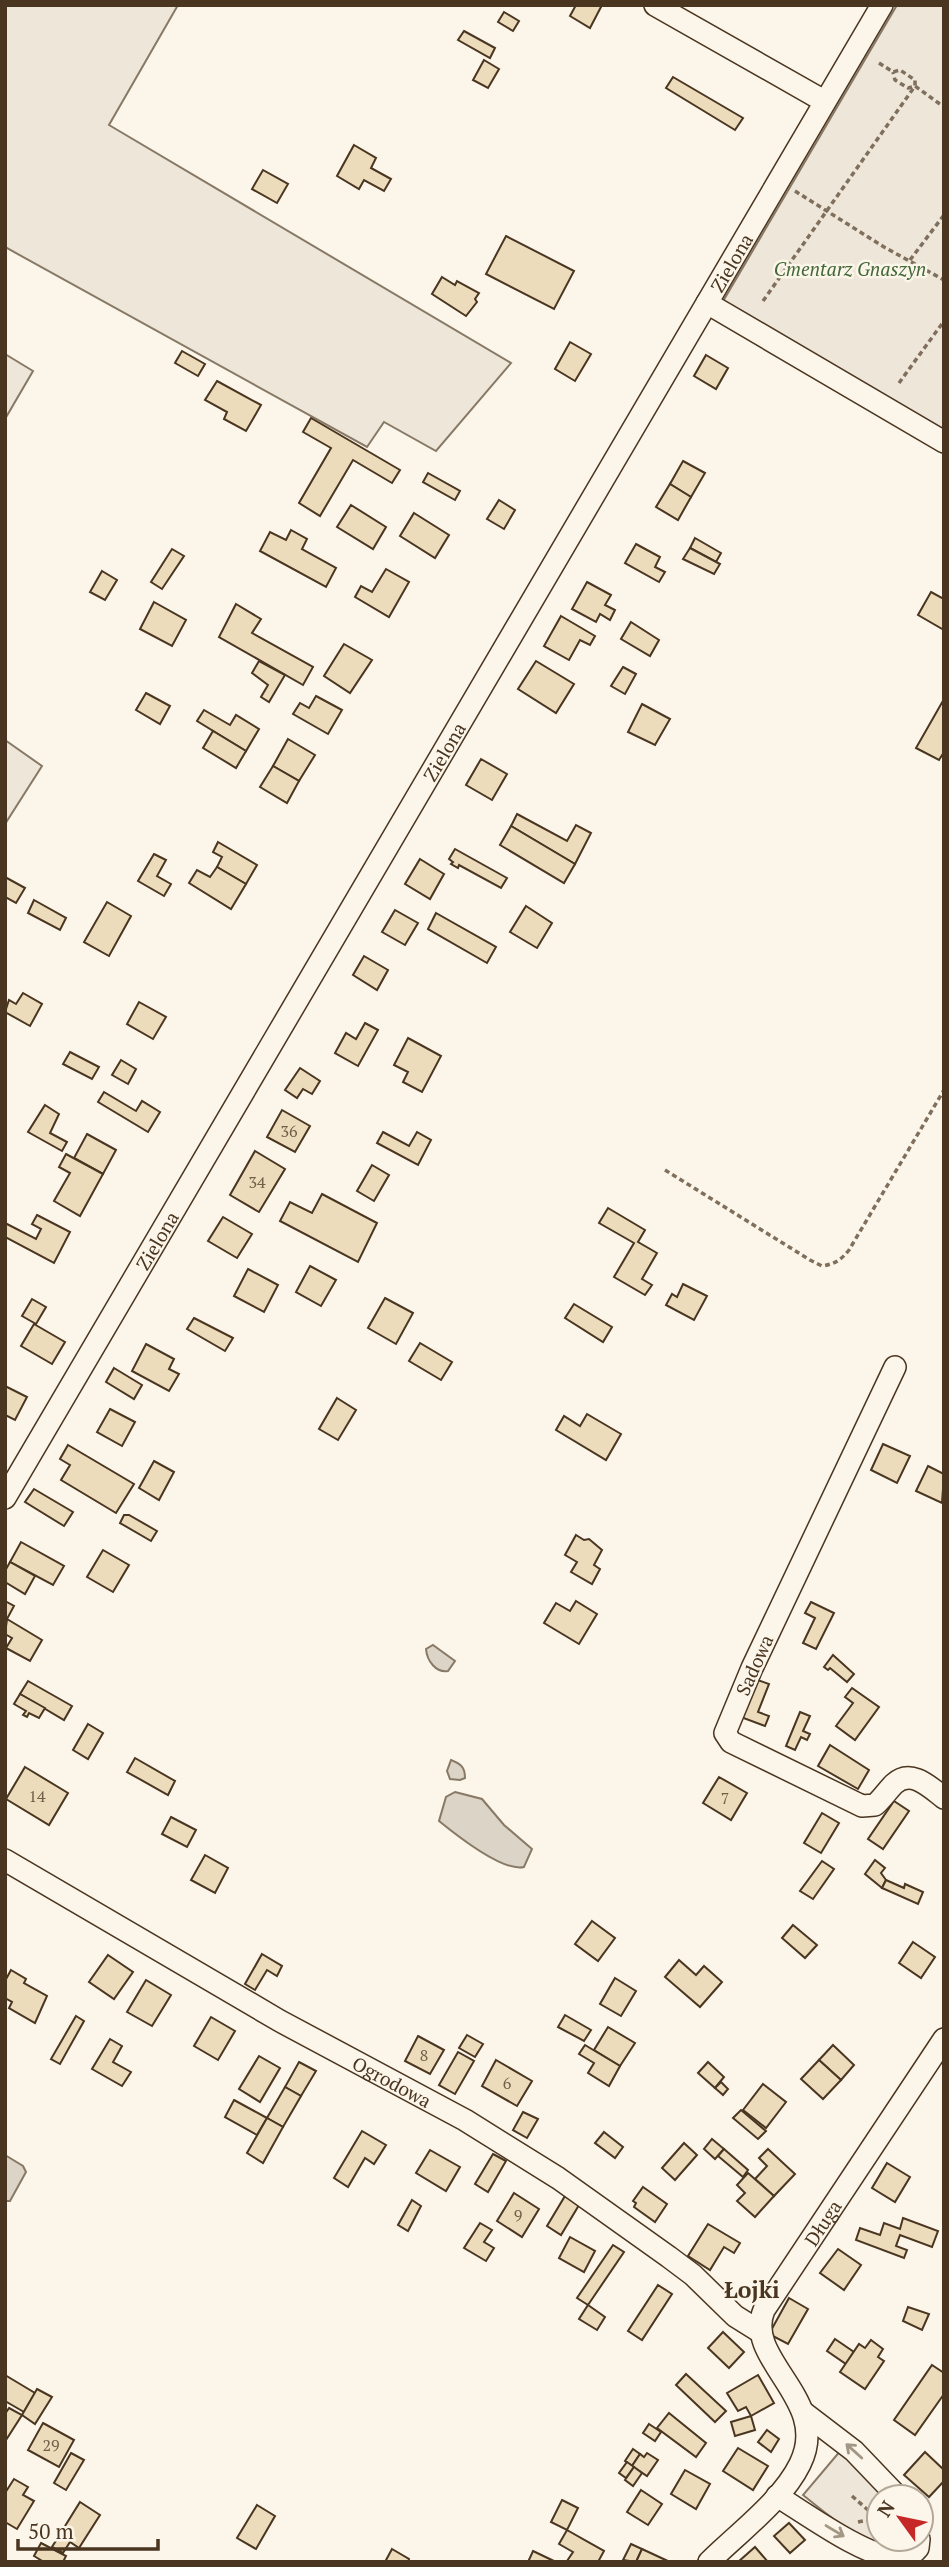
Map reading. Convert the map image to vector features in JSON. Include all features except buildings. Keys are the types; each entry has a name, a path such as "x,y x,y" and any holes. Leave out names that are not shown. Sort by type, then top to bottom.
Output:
{"street":[{"path":"655,5 824,101"},
{"name":"Zielona","path":"5,1498 882,5"},
{"path":"707,303 944,442"},
{"name":"Sadowa","path":"895,1367 752,1668 725,1733 731,1742 862,1806 875,1805 895,1784 909,1778 918,1780 944,1798"},
{"name":"Ogrodowa","path":"5,1860 280,2021 465,2120 558,2178 677,2263 735,2316 759,2331"},
{"name":"Długa","path":"759,2331 764,2310 944,2039"},
{"path":"709,2562 777,2496 793,2477 804,2455 806,2429 803,2412 764,2346 759,2331"},
{"path":"803,2412 842,2441 884,2483"},
{"path":"777,2496 865,2547"},
{"path":"878,2553 896,2558 915,2553"}],"path":[{"path":"879,63 893,72 895,79 908,88 915,86"},
{"path":"763,301 915,86 915,80 908,75 900,70 893,72"},
{"path":"915,86 944,107"},
{"path":"778,181 884,247 944,280"},
{"path":"910,260 944,215"},
{"path":"899,383 944,321"},
{"path":"664,1170 822,1266 834,1264 849,1250 944,1090"},
{"path":"852,2496 865,2507"},
{"path":"854,2523 865,2521"}],"green space":[{"path":"5,5 178,5 109,125 511,363 436,451 384,422 367,447 5,247"},
{"name":"Cmentarz Gnaszyn","path":"897,5 944,5 944,430 722,303"},
{"path":"5,354 33,371 5,419"},
{"path":"5,740 42,766 5,824"},
{"path":"841,2450 875,2483 865,2483 865,2539 838,2522 803,2495"}],"shaded area":[{"path":"433,1645 455,1661 448,1671 436,1668 430,1662 426,1649"},
{"path":"451,1760 462,1766 465,1778 450,1779 447,1771"},
{"path":"455,1792 482,1799 504,1825 532,1849 524,1867 504,1864 492,1858 439,1821 446,1797"},
{"path":"5,2155 23,2166 26,2172 10,2201 5,2201"}],"district":[{"name":"Łojki","path":"752,2289"}]}
